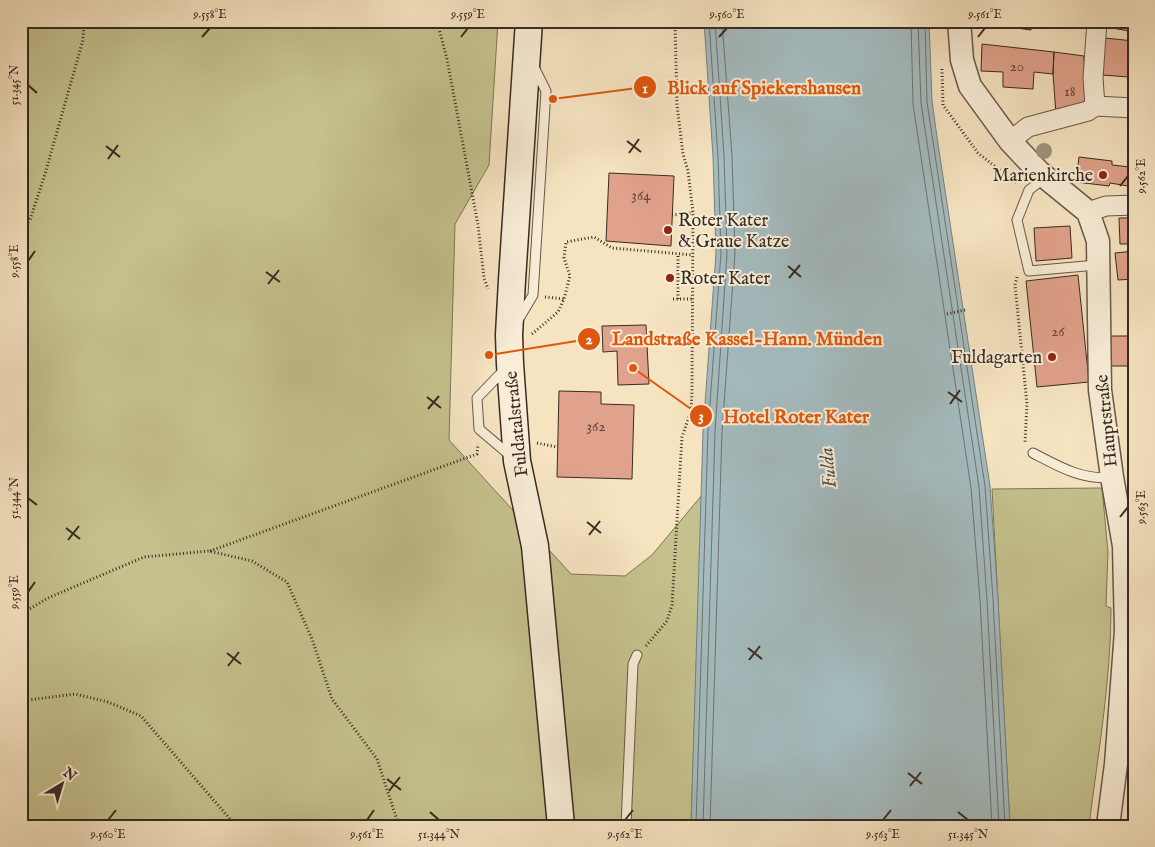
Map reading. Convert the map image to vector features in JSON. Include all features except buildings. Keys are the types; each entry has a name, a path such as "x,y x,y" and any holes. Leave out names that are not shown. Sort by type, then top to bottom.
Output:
{"main road":[{"name":"Fuldatalstraße","path":"529,21 510,350 517,461 535,546 560,826"}],"street":[{"path":"959,21 962,60 970,86 1010,141 1039,172 1088,212 1106,206 1134,205"},
{"path":"1095,106 1093,78 1096,21"},
{"path":"1010,141 1028,127 1088,111 1095,106 1134,108"},
{"name":"Hauptstraße","path":"1088,212 1098,241 1100,390 1124,546 1126,630 1116,764 1108,826"}],"lane":[{"path":"1046,177 1029,190 1017,220 1029,271 1099,265"},
{"path":"510,350 477,398 479,429 517,461"},
{"path":"1033,453 1069,471 1098,479 1112,477"},
{"path":"626,826 633,664 637,655"}],"path":[{"path":"21,230 30,220 46,174 83,40 84,21"},
{"path":"437,21 447,59 478,225 484,278 489,295"},
{"path":"637,655 666,621 672,605 682,437 691,411 693,214 677,105 675,21"},
{"path":"672,215 693,214"},
{"path":"510,350 558,312 564,299 570,276 564,258 566,242 594,237 612,248 693,255"},
{"path":"1024,250 1015,285 1027,404 1025,445 1033,453"},
{"path":"678,254 675,299 693,300"},
{"path":"947,314 965,310"},
{"path":"21,614 48,598 144,557 209,551 477,454 479,429"},
{"path":"540,444 557,447"},
{"path":"209,551 252,561 287,582 312,639 332,699 377,759 399,826"},
{"path":"21,701 75,694 108,702 141,716 236,826"}],"shaded area":[{"path":"21,21 498,21 489,165 455,224 449,440 571,574 625,576 652,555 702,495 691,826 21,826"},
{"path":"1102,488 1108,552 1106,606 1111,608 1109,663 1089,826 1010,826 992,489"}],"water":[{"name":"Fulda","path":"704,21 929,21 932,101 990,486 1010,826 691,826 703,431 716,253 713,157"}],"place":[{"name":"Blick auf Spiekershausen","path":"553,99"},
{"name":"Marienkirche","path":"1103,175"},
{"name":"Roter Kater & Graue Katze","path":"668,230"},
{"name":"Roter Kater","path":"670,278"},
{"name":"Landstraße Kassel-Hann. Münden","path":"489,355"},
{"name":"Fuldagarten","path":"1052,357"},
{"name":"Hotel Roter Kater","path":"633,368"}]}
